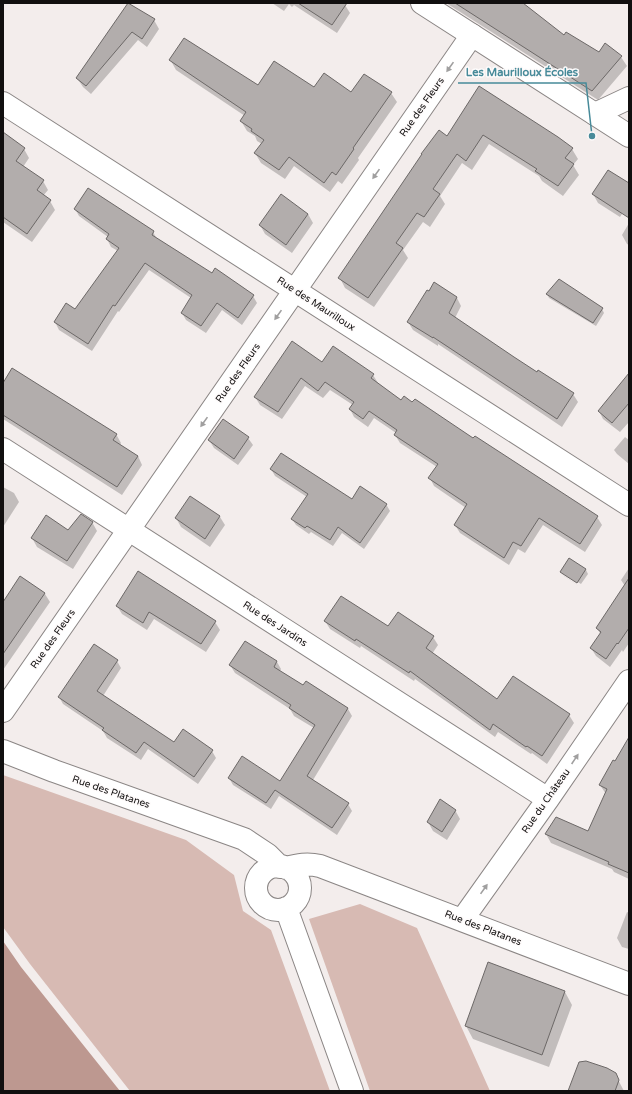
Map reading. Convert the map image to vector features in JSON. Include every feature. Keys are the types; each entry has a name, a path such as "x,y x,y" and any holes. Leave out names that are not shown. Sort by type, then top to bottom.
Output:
{"street":[{"path":"422,3 629,136"},
{"name":"Rue des Fleurs","path":"3,711 472,35"},
{"path":"595,114 629,98"},
{"name":"Rue des Maurilloux","path":"3,103 629,505"},
{"name":"Rue des Jardins","path":"3,450 548,800"},
{"name":"Rue du Château","path":"462,920 548,800 629,681"},
{"name":"Rue des Platanes","path":"3,751 54,771 244,839 292,872 297,878 299,884 293,900 352,1091"},
{"name":"Rue des Platanes","path":"221,830 249,858 259,877 268,869 274,867 311,864 338,872 629,984"},
{"path":"259,877 256,884 258,897 261,903 273,910 293,900 311,882 338,872"}],"shaded area":[{"path":"3,775 186,840 234,875 243,911 271,930 330,1091 130,1091 30,964 3,927"},
{"path":"360,904 417,928 490,1091 370,1091 309,919"},
{"path":"3,941 21,967 120,1091 3,1091"}],"building":[{"path":"128,3 155,19 142,39 132,32 86,86 76,78"},
{"path":"298,3 347,3 332,25"},
{"path":"455,3 523,3 564,35 566,32 599,52 605,43 622,56 592,91"},
{"path":"184,38 258,85 274,61 314,87 324,73 351,92 364,74 392,92 336,175 332,172 324,183 289,157 279,170 254,153 264,140 240,121 246,112 169,60"},
{"path":"479,86 573,148 565,158 574,164 558,186 535,171 537,169 483,135 466,161 457,154 433,189 440,194 424,217 417,213 396,243 403,248 368,298 338,278 421,154 439,130 447,136"},
{"path":"3,132 25,148 16,161 44,180 37,190 51,200 27,234 3,217"},
{"path":"608,170 629,183 629,218 592,194"},
{"path":"88,188 154,231 152,235 212,273 215,268 254,295 238,318 217,303 201,326 181,313 192,295 145,263 115,306 113,305 88,344 54,322 66,303 75,309 119,248 106,239 109,234 74,209"},
{"path":"281,194 308,214 286,245 259,225"},
{"path":"559,279 603,308 593,323 546,294"},
{"path":"434,282 457,297 449,313 537,372 538,370 574,393 557,419 433,337 407,322 427,290 429,291"},
{"path":"292,341 322,362 333,346 374,374 371,378 401,400 404,396 412,402 415,399 473,438 475,436 598,516 580,544 539,518 521,546 513,542 504,558 454,525 467,504 428,478 438,464 394,435 397,430 369,411 363,419 349,409 354,402 325,382 318,391 301,378 278,412 254,397"},
{"path":"12,368 117,434 113,440 138,456 117,487 3,415 3,383"},
{"path":"629,373 629,403 612,423 598,411"},
{"path":"223,419 249,437 234,459 208,440"},
{"path":"281,453 352,499 360,486 387,504 360,543 338,527 330,540 307,526 305,528 291,519 308,494 270,469"},
{"path":"190,496 220,516 205,539 175,518"},
{"path":"81,514 93,522 67,561 31,538 46,515 68,530"},
{"path":"569,558 586,569 577,583 560,572"},
{"path":"138,571 216,621 201,644 149,612 143,623 116,606"},
{"path":"20,576 45,593 3,654 3,602"},
{"path":"629,578 629,628 606,659 590,648 601,632 596,628"},
{"path":"341,596 388,626 398,612 434,636 426,648 497,699 513,676 570,714 542,756 527,746 526,747 493,724 490,730 410,671 409,673 356,639 355,641 324,621"},
{"path":"245,641 277,661 274,667 303,685 306,681 348,708 307,776 349,803 332,828 275,790 266,803 228,778 242,756 280,781 315,725 289,708 291,705 229,665"},
{"path":"94,644 118,660 97,691 174,742 183,729 213,750 194,777 144,742 136,753 102,730 104,728 58,697"},
{"path":"629,737 629,873 608,864 609,862 545,834 556,817 588,831 607,789 599,785 613,760 615,761"},
{"path":"440,799 456,810 442,832 427,822"},
{"path":"488,962 565,991 542,1055 465,1026"},
{"path":"586,1061 607,1068 616,1073 619,1080 615,1091 568,1091 579,1062"}],"place":[{"name":"Les Maurilloux Écoles","path":"592,136"}]}
